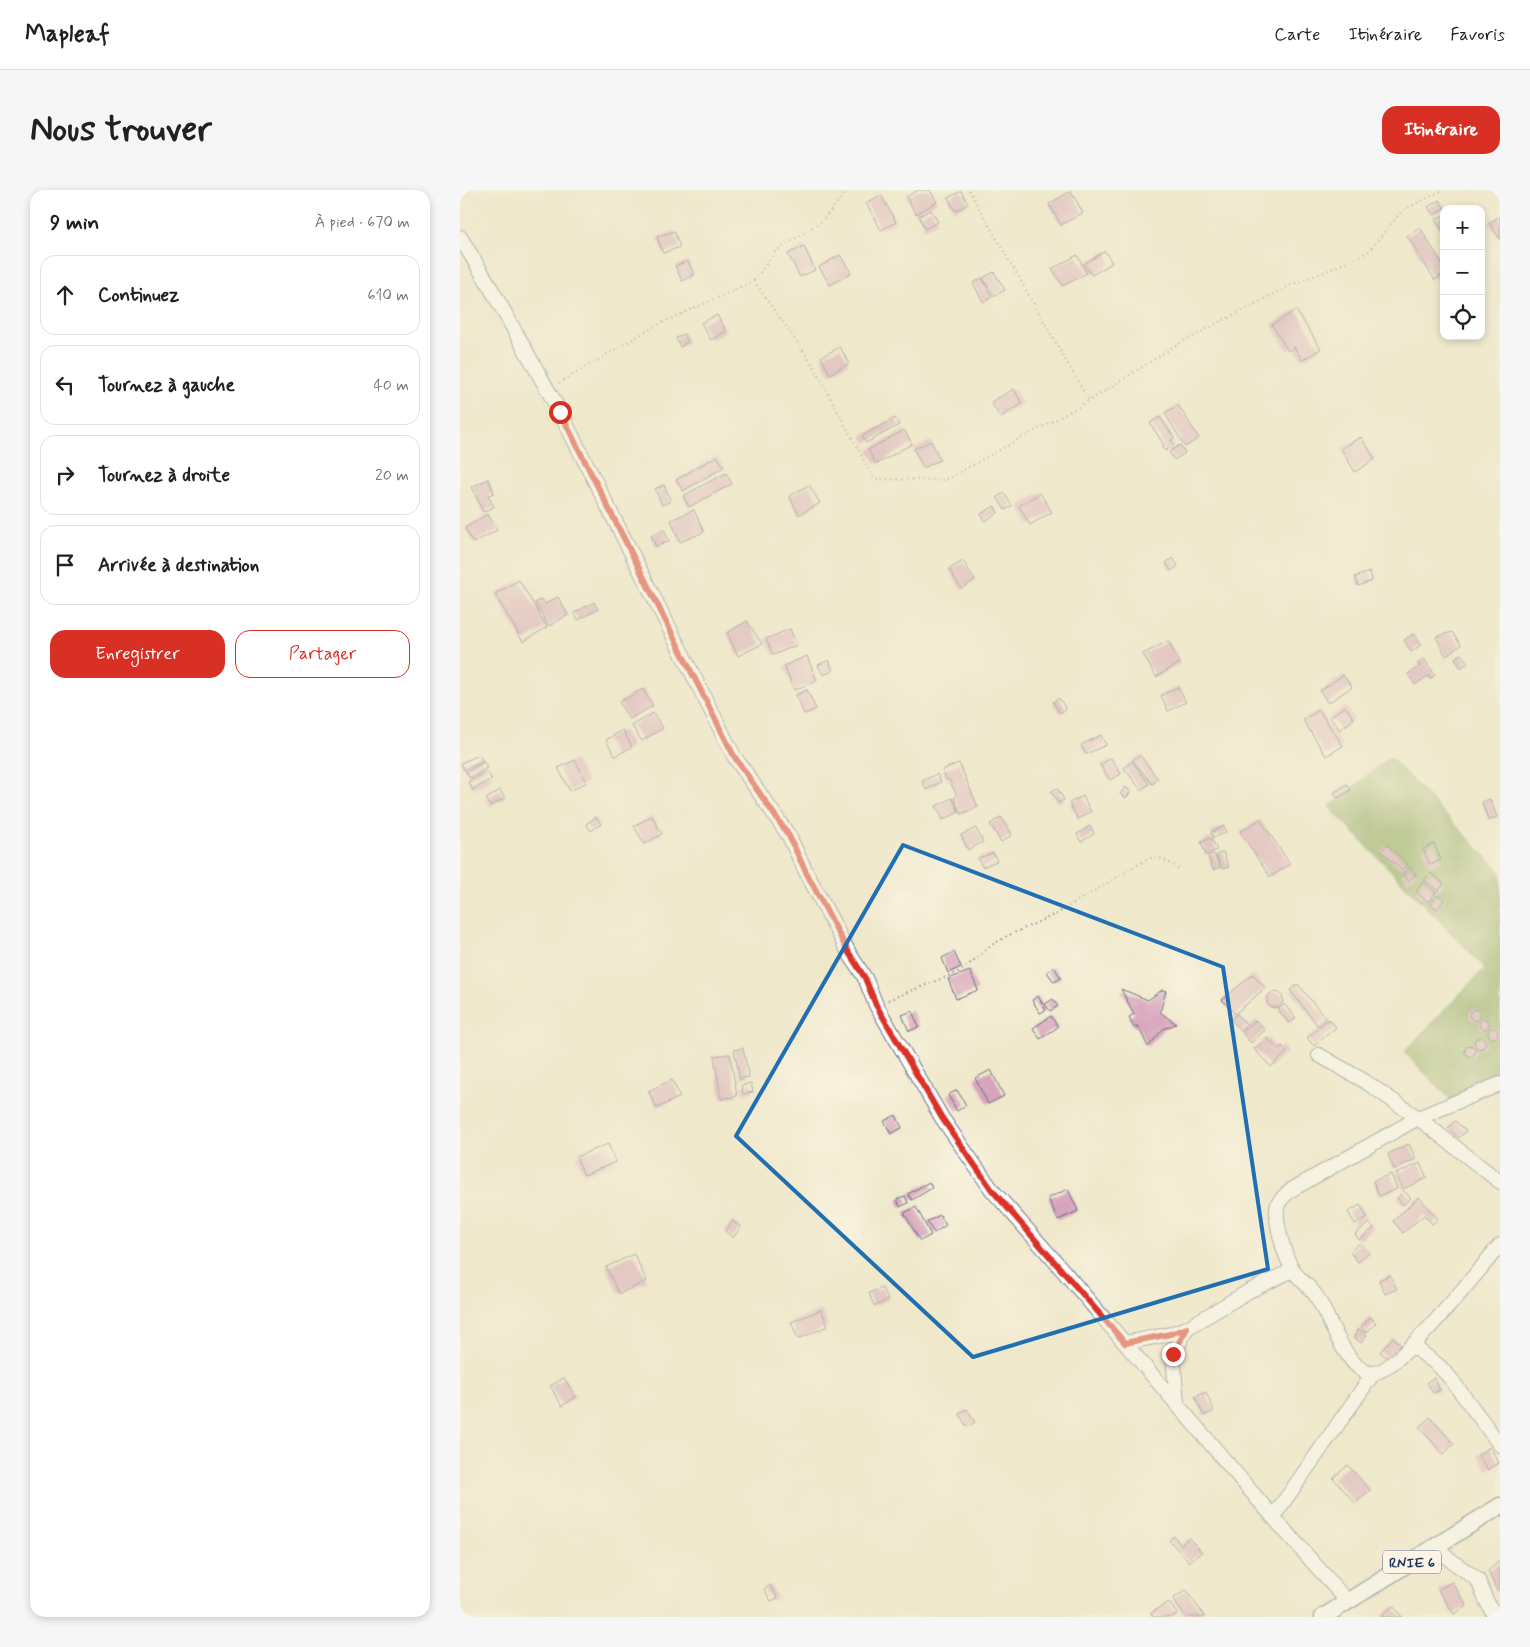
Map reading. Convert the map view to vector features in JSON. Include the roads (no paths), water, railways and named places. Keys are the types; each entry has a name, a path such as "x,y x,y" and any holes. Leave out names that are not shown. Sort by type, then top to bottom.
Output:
{"main road":[{"name":"RNIE 6","path":"1323,1617 1500,1506"}],"street":[{"path":"460,237 488,283 547,390 734,756 789,836 849,953 865,978 876,1005 942,1118 992,1190 1348,1602"},
{"path":"1319,1055 1366,1082 1418,1118 1500,1182"},
{"path":"1373,1374 1363,1371 1352,1361 1344,1350 1316,1296 1292,1270 1277,1225 1278,1204 1291,1190 1418,1118 1500,1084"},
{"path":"1273,1517 1373,1374 1387,1369 1413,1346 1500,1245"},
{"path":"1125,1343 1170,1334 1187,1328 1249,1291 1292,1270"},
{"path":"1176,1403 1173,1354 1187,1328"},
{"path":"1413,1346 1439,1366 1451,1379 1500,1445"},
{"path":"1434,1548 1478,1580 1485,1598 1496,1617"}]}
